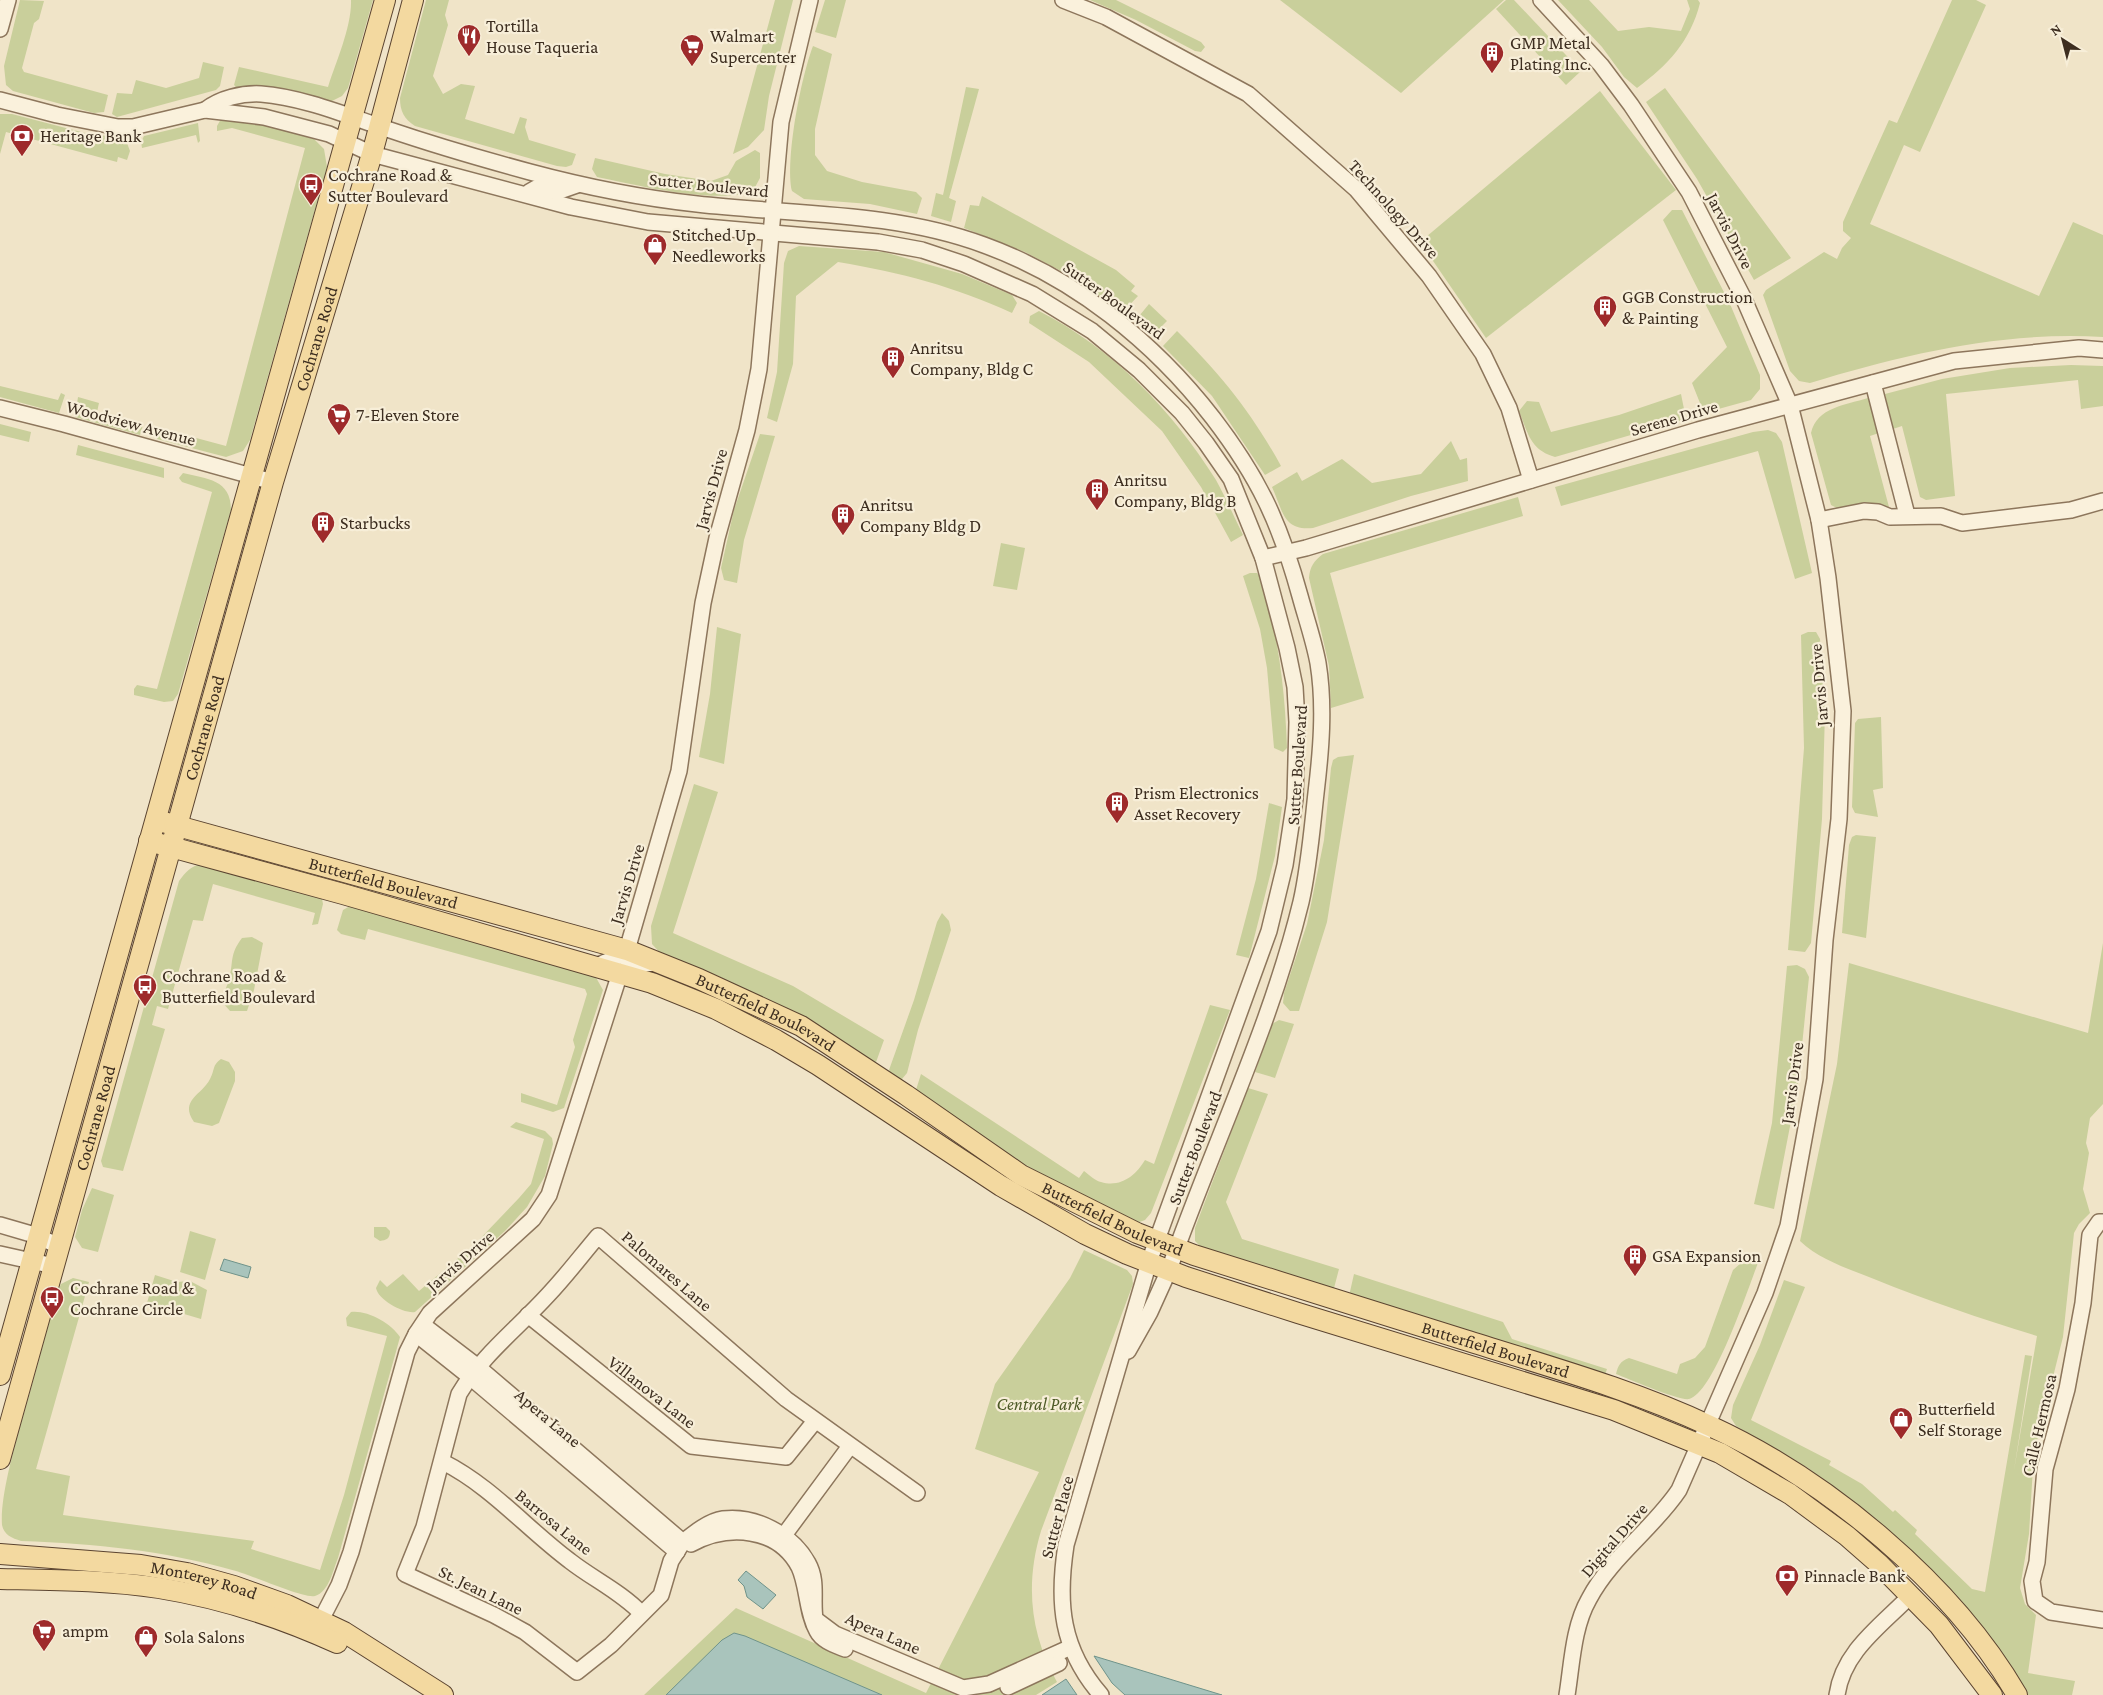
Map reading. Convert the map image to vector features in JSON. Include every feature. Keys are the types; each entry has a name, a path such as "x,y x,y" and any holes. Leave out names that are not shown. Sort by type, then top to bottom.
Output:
{"main road":[{"name":"Cochrane Road","path":"0,1375 385,0"},
{"name":"Cochrane Road","path":"0,1459 273,482 372,154 413,0"},
{"name":"Butterfield Boulevard","path":"156,820 627,950 729,992 801,1026 893,1086 1021,1175 1070,1202 1157,1241 1176,1249 1608,1385 1709,1425 1815,1486 1870,1528 1921,1573 1952,1608 1988,1652 2017,1695"},
{"name":"Butterfield Boulevard","path":"149,841 620,972 652,983 716,1009 818,1064 1001,1186 1084,1234 1169,1270 1298,1313 1614,1410 1720,1454 1790,1494 1846,1536 1911,1595 1961,1652 1992,1695"},
{"name":"Monterey Road","path":"0,1554 124,1563 187,1573 243,1589 320,1620 366,1644 390,1662 443,1695"},
{"name":"Monterey Road","path":"0,1579 130,1585 205,1597 282,1620 360,1654 390,1662"}],"street":[{"path":"0,28 8,0"},
{"name":"Jarvis Drive","path":"598,966 609,959 617,958 627,950 680,771 703,604 717,538 747,430 759,369 780,122 810,0"},
{"name":"Technology Drive","path":"1063,0 1106,17 1248,94 1356,189 1429,276 1483,354 1509,408 1531,480"},
{"name":"Jarvis Drive","path":"1541,0 1555,12 1611,79 1689,192 1743,297 1790,405 1819,520 1828,578 1843,710 1839,819 1825,940 1814,1079 1788,1226 1765,1293 1700,1445"},
{"name":"Sutter Boulevard","path":"205,110 216,101 260,94 351,117 486,160 577,185 621,194 698,204 865,218 940,232 1011,256 1072,289 1153,350 1197,398 1238,450 1260,487 1276,519 1288,552 1318,662 1320,751 1302,898 1268,1010 1176,1249"},
{"name":"Sutter Boulevard","path":"0,100 57,115 118,127 132,127 205,110 264,116 328,134 372,154 571,207 648,222 878,242 922,250 964,264 1032,294 1092,331 1139,370 1182,413 1231,479 1263,558 1287,648 1295,687 1298,770 1285,865 1269,931 1256,972 1157,1241"},
{"path":"523,195 536,188 557,192 577,185"},
{"path":"571,207 575,200 580,197 611,201 621,194"},
{"name":"Serene Drive","path":"1263,558 1790,405 1954,361 2079,348 2103,350"},
{"path":"1873,383 1907,515"},
{"name":"Woodview Avenue","path":"0,408 273,482"},
{"path":"1819,520 1864,511 1878,512 1890,517 1907,515 1940,516 1962,523 2071,510 2103,501"},
{"path":"620,972 630,965 657,963"},
{"name":"Jarvis Drive","path":"320,1620 339,1585 348,1560 405,1360 419,1330 430,1313 507,1245 542,1208 549,1195 571,1130 620,972"},
{"name":"Calle Hermosa","path":"2103,1222 2099,1222 2090,1235 2083,1303 2070,1370 2045,1469 2037,1562 2032,1581 2035,1601 2051,1612 2103,1620"},
{"path":"0,1225 38,1236 57,1257 30,1263 0,1254"},
{"name":"Palomares Lane","path":"474,1372 509,1332 549,1294 598,1236 735,1356 815,1421 917,1493"},
{"name":"Sutter Place","path":"1101,1695 1090,1682 1072,1651 1061,1598 1060,1581 1066,1545 1149,1262 1157,1241"},
{"name":"Sutter Place","path":"1117,1372 1150,1312 1169,1270 1176,1249"},
{"name":"Villanova Lane","path":"528,1315 691,1446 786,1457 815,1421"},
{"name":"Apera Lane","path":"419,1330 474,1372 680,1547 725,1532 746,1532 781,1539 808,1562 816,1586 812,1601 816,1619 835,1634 963,1688 989,1684 1072,1651"},
{"name":"St. Jean Lane","path":"474,1372 459,1394 443,1462 424,1527 405,1574 494,1615 525,1632 577,1672 611,1645 661,1595 671,1561 680,1547"},
{"name":"Digital Drive","path":"1567,1695 1578,1629 1588,1599 1625,1551 1666,1509 1679,1490 1700,1445"},
{"path":"781,1539 850,1446"},
{"name":"Barrosa Lane","path":"443,1462 466,1474 570,1562 632,1603 641,1613"},
{"name":"Apera Lane","path":"781,1539 800,1569 808,1609 817,1632 826,1641 953,1695"},
{"path":"1837,1695 1838,1687 1859,1646 1911,1595"},
{"path":"970,1695 989,1694 1072,1651"}],"green space":[{"path":"20,0 44,1 39,19 34,23 22,68 24,72 108,95 104,112 94,113 13,91 6,85 4,66"},
{"path":"351,0 373,0 348,88 342,96 330,102 237,88 234,85 239,67 328,87 349,21"},
{"path":"426,0 449,0 445,15 448,25 433,76 443,94 461,84 475,86 465,119 514,134 520,117 527,119 525,127 529,140 576,154 572,165 566,167 557,166 415,126 405,117 400,98"},
{"path":"775,0 793,0 769,96 764,130 748,147 733,154"},
{"path":"825,0 846,0 836,38 815,32"},
{"path":"1090,0 1116,0 1201,42 1205,47 1201,52 1195,51 1136,20"},
{"path":"1280,0 1504,0 1401,93"},
{"path":"1506,0 1514,0 1581,71 1566,85 1496,9"},
{"path":"1558,0 1589,0 1618,31 1649,27 1681,31 1690,9 1687,0 1698,0 1700,3 1690,30 1676,52 1659,70 1637,88 1624,77 1602,47"},
{"path":"1952,0 1976,0 1986,5 1920,152 1904,145 1870,224 2039,296 2073,222 2103,235 2103,337 2066,336 1991,341 1918,354 1810,383 1799,381 1790,371 1763,295 1766,290 1824,252 1837,259 1842,248 1851,238 1843,231 1843,222 1889,120 1897,123"},
{"path":"813,46 832,54 815,129 815,155 827,171 862,182 916,192 922,198 917,214 870,204 804,199 792,191 790,177 795,118"},
{"path":"203,62 224,67 220,86 216,90 117,117 112,114 117,93 132,94 136,80 166,88 199,78"},
{"path":"966,87 979,89 949,198 956,201 951,222 931,216 936,193 943,195"},
{"path":"1665,88 1791,258 1754,280 1697,179 1646,102"},
{"path":"1600,91 1676,190 1486,338 1420,242"},
{"path":"0,114 12,114 89,134 125,138 130,151 127,160 118,157 117,162 6,132 0,154"},
{"path":"221,119 246,120 314,139 324,149 327,167 250,440 243,451 226,457 157,439 159,428 226,446 305,148 232,128 217,131 217,126"},
{"path":"198,123 200,141 198,143 196,135 142,148 141,142 144,136"},
{"path":"755,150 760,153 760,178 753,191 737,195 698,195 654,189 597,177 592,169 595,158 665,174 711,181 728,175 736,161"},
{"path":"982,196 1116,270 1135,286 1131,291 1138,296 1122,313 1078,280 1025,252 964,228 970,205 979,206"},
{"path":"1672,210 1682,210 1730,304 1760,375 1760,389 1751,400 1704,413 1692,383 1727,347 1663,220"},
{"path":"799,246 884,252 962,274 1012,295 1017,303 1012,313 948,288 884,271 838,262 796,296 793,364 777,422 767,418 777,372 784,263 788,251"},
{"path":"1149,304 1167,321 1152,336 1135,321"},
{"path":"1039,311 1091,343 1139,384 1160,406 1199,454 1216,480 1243,535 1231,542 1201,487 1162,431 1089,362 1029,323 1030,316"},
{"path":"1177,331 1234,394 1258,427 1281,466 1265,475 1212,396 1163,346"},
{"path":"2071,365 2103,366 2103,406 2081,409 2078,380 1946,394 1955,496 1926,500 1920,497 1902,426 1893,429 1885,394 1942,379 2010,368"},
{"path":"0,386 58,400 61,393 65,395 59,413 0,397"},
{"path":"1681,394 1686,419 1555,457 1540,450 1531,440 1519,411 1527,401 1539,402 1551,432 1619,415"},
{"path":"78,397 99,403 97,412 143,425 140,435 75,417"},
{"path":"1868,398 1879,433 1870,436 1889,507 1862,503 1837,508 1831,505 1811,433 1814,424 1826,412 1842,405"},
{"path":"0,424 31,432 29,442 0,435"},
{"path":"1768,430 1776,433 1782,442 1812,573 1795,579 1758,451 1561,506 1555,487 1753,432"},
{"path":"760,434 775,436 744,540 737,583 724,580 721,568 734,510"},
{"path":"1451,441 1460,460 1467,458 1468,481 1411,496 1313,528 1295,526 1285,518 1272,487 1297,472 1302,481 1342,459 1372,483 1421,474"},
{"path":"78,445 164,468 164,478 76,455"},
{"path":"183,473 209,479 222,486 230,500 231,510 178,694 173,701 164,702 134,695 134,689 137,685 157,689 212,492 182,482 179,478"},
{"path":"1518,497 1523,516 1330,573 1364,698 1331,708 1329,666 1309,578 1311,567 1315,562 1323,554"},
{"path":"1001,543 1025,548 1017,590 993,586"},
{"path":"1257,573 1262,578 1276,642 1286,726 1287,748 1283,752 1274,748 1267,668 1260,629 1243,576"},
{"path":"717,627 741,634 724,764 699,757 710,694"},
{"path":"1808,632 1816,632 1820,639 1825,712 1822,819 1811,943 1805,952 1788,950 1804,748 1801,635"},
{"path":"1881,717 1883,788 1873,790 1878,817 1855,813 1852,807 1855,723 1858,719"},
{"path":"1354,755 1327,922 1299,1011 1290,1011 1283,1003 1284,993 1307,924 1324,840 1333,760 1338,757"},
{"path":"694,784 718,792 673,933 793,986 884,1040 875,1065 769,1001 718,976 662,955 652,944 651,926"},
{"path":"1269,803 1282,807 1275,856 1249,958 1236,955 1256,879"},
{"path":"1856,835 1876,837 1866,938 1842,933 1849,845 1852,837"},
{"path":"202,864 322,899 323,904 318,924 312,925 315,913 213,884 203,921 193,920 168,1009 157,1006 152,1025 165,1029 123,1171 103,1167 101,1161 179,881 191,868"},
{"path":"350,906 594,974 603,990 564,1108 553,1112 521,1102 521,1093 557,1105 575,1047 573,1040 587,994 585,989 368,929 365,940 341,934 337,930 343,910"},
{"path":"942,913 949,921 951,930 918,1030 907,1073 902,1079 893,1078 889,1070 914,1000 937,922"},
{"path":"252,937 263,943 254,990 247,1011 230,1011 222,1002 229,979 233,954 242,938"},
{"path":"2103,943 2103,1104 2090,1118 2086,1143 2089,1153 2083,1189 2090,1213 2079,1224 2074,1233 2063,1337 2037,1441 2033,1467 2029,1534 2020,1588 2025,1604 2036,1615 2028,1673 2075,1681 2072,1695 2028,1695 2014,1673 1867,1514 1808,1468 1736,1426 1731,1418 1733,1405 1760,1345 1784,1280 1805,1287 1751,1420 1831,1461 1829,1465 1862,1484 1893,1512 1895,1510 1917,1530 1915,1534 1972,1589 1985,1592 2025,1355 2032,1356 2014,1470 2037,1336 1935,1302 1845,1268 1816,1254 1800,1241 1837,1064 1849,963 2088,1033"},
{"path":"1797,965 1805,969 1809,977 1798,1085 1774,1209 1754,1204 1772,1123 1787,966"},
{"path":"1210,1005 1230,1010 1151,1213 1145,1220 1134,1224 1053,1186 915,1093 921,1074 1079,1178 1084,1171 1101,1182 1121,1182 1137,1171 1145,1160 1154,1164"},
{"path":"1279,1020 1294,1024 1275,1078 1255,1072 1272,1024"},
{"path":"221,1059 229,1062 235,1072 235,1081 219,1123 212,1126 194,1122 190,1114 190,1103 206,1085 212,1076 215,1066"},
{"path":"1248,1088 1268,1094 1226,1202 1242,1239 1339,1269 1333,1292 1204,1250 1195,1241 1195,1228"},
{"path":"516,1122 545,1131 552,1138 553,1144 545,1176 527,1207 505,1231 415,1312 405,1311 386,1301 381,1297 376,1288 380,1280 387,1287 403,1274 419,1291 475,1244 531,1184 544,1139 510,1127"},
{"path":"92,1188 114,1195 98,1252 82,1248 75,1237 82,1210"},
{"path":"374,1227 386,1227 390,1231 386,1240 380,1241 374,1237"},
{"path":"190,1231 216,1239 205,1280 180,1272"},
{"name":"Central Park","path":"1084,1250 1127,1270 1132,1276 1133,1284 1041,1531 1036,1551 1032,1589 1036,1627 1041,1646 1057,1682 1036,1695 644,1695 736,1608 926,1693 1039,1472 975,1449 995,1384 1070,1278"},
{"path":"1751,1260 1758,1263 1729,1338 1709,1379 1699,1392 1689,1399 1684,1399 1616,1374 1620,1364 1629,1358 1677,1374 1680,1364 1695,1358 1705,1347 1733,1270 1741,1263"},
{"path":"1354,1274 1503,1322 1512,1339 1607,1369 1605,1375 1349,1296"},
{"path":"155,1275 177,1282 190,1281 207,1290 201,1319 147,1303"},
{"path":"73,1278 89,1282 36,1469 70,1476 63,1515 254,1541 251,1549 320,1570 344,1495 387,1336 347,1326 346,1318 351,1312 371,1315 385,1322 400,1337 338,1558 330,1580 320,1594 309,1596 300,1594 236,1571 182,1558 103,1546 21,1541 7,1534 2,1525 3,1502 17,1437 57,1293 61,1284"}],"water":[{"path":"224,1259 251,1267 248,1278 220,1270"},
{"path":"746,1571 776,1595 763,1609 747,1597 744,1586 738,1580"},
{"path":"734,1633 882,1695 666,1695 722,1640"},
{"path":"1094,1656 1222,1695 1125,1695 1112,1683"},
{"path":"1066,1679 1077,1695 1042,1695"}],"place":[{"name":"Tortilla House Taqueria","path":"469,57"},
{"name":"Walmart Supercenter","path":"692,67"},
{"name":"GMP Metal Plating Inc.","path":"1492,74"},
{"name":"Heritage Bank","path":"22,157"},
{"name":"Cochrane Road & Sutter Boulevard","path":"311,206"},
{"name":"Stitched Up Needleworks","path":"655,266"},
{"name":"GGB Construction & Painting","path":"1605,328"},
{"name":"Anritsu Company, Bldg C","path":"893,379"},
{"name":"7-Eleven Store","path":"339,436"},
{"name":"Anritsu Company, Bldg B","path":"1097,511"},
{"name":"Anritsu Company Bldg D","path":"843,536"},
{"name":"Starbucks","path":"323,544"},
{"name":"Prism Electronics Asset Recovery","path":"1117,824"},
{"name":"Cochrane Road & Butterfield Boulevard","path":"145,1007"},
{"name":"GSA Expansion","path":"1635,1277"},
{"name":"Cochrane Road & Cochrane Circle","path":"52,1319"},
{"name":"Butterfield Self Storage","path":"1901,1440"},
{"name":"Pinnacle Bank","path":"1787,1597"},
{"name":"ampm","path":"44,1652"},
{"name":"Sola Salons","path":"146,1658"}]}
